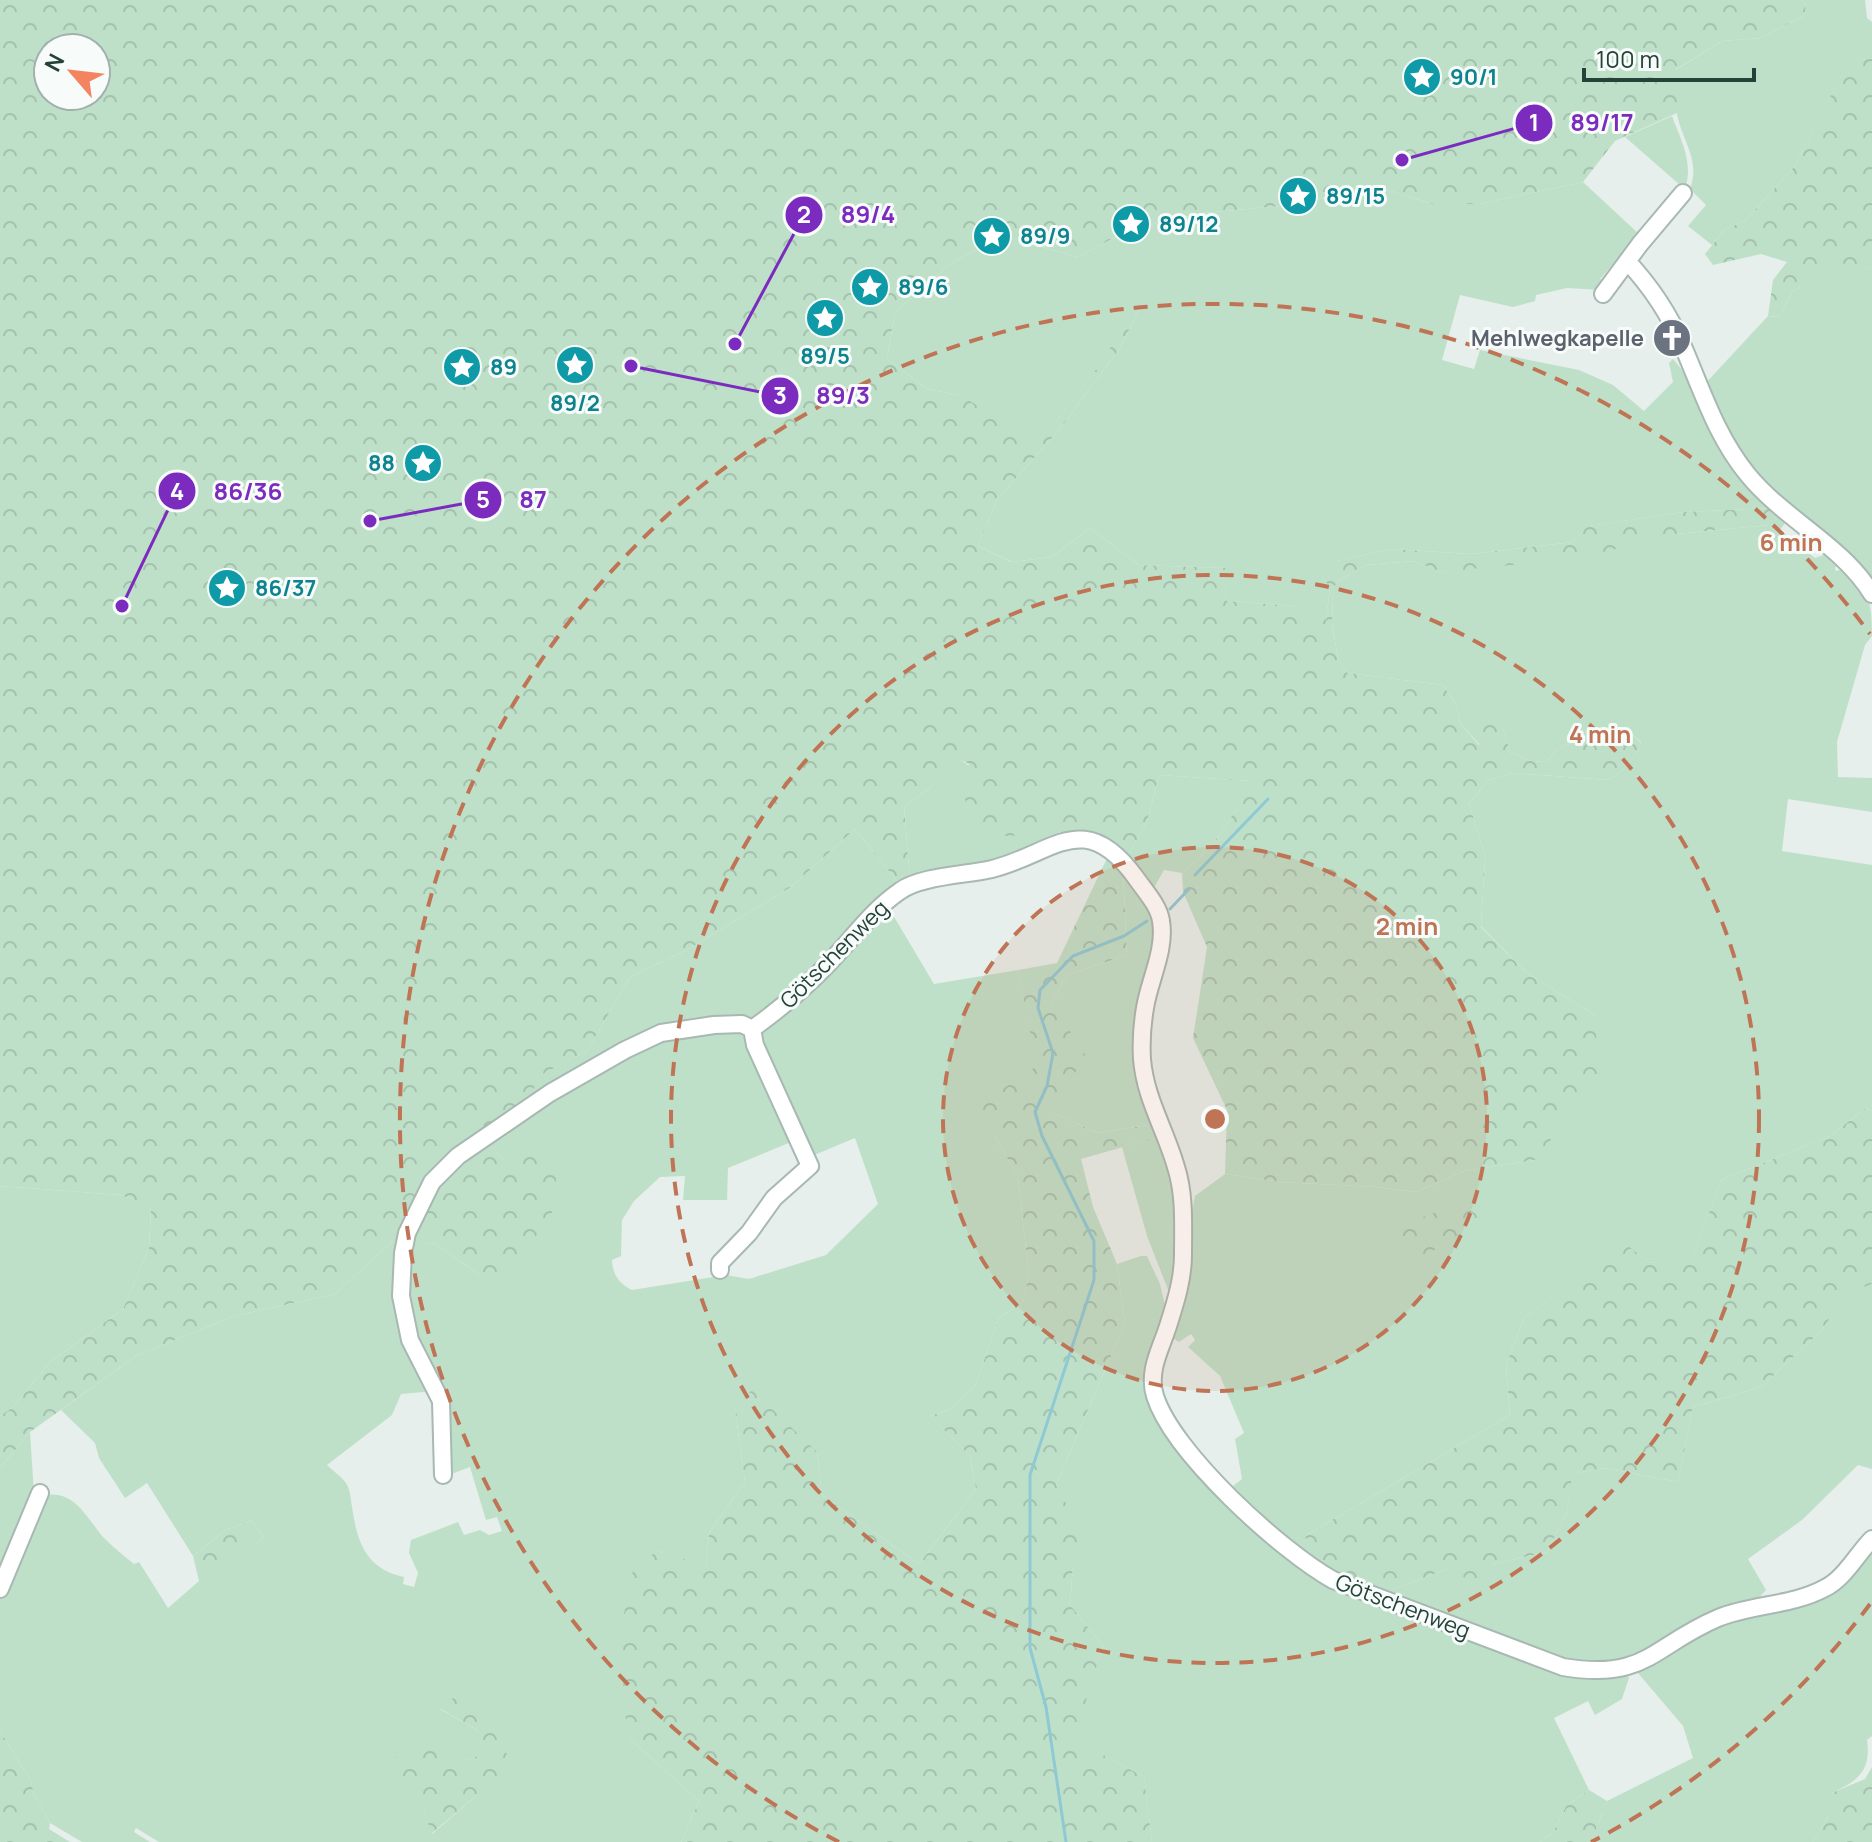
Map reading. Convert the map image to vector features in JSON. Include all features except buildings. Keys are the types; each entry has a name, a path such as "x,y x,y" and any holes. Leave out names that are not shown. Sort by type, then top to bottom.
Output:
{"street":[{"path":"1603,294 1683,193"},
{"path":"1628,262 1659,301 1682,345 1715,427 1748,475 1789,517 1849,563 1872,594"},
{"name":"Götschenweg","path":"752,1029 792,1000 902,888 995,868 1067,839 1083,839 1104,846 1133,874 1153,903 1162,924 1141,1042 1155,1112 1178,1171 1183,1215 1183,1271 1151,1381 1155,1398 1186,1447 1254,1521 1316,1571 1333,1580 1543,1660 1587,1671 1631,1667 1718,1618 1792,1600 1825,1588 1872,1539"},
{"path":"443,1475 441,1401 410,1340 401,1296 403,1253 407,1233 432,1182 469,1148 550,1093 661,1033 742,1024 752,1029 755,1045 810,1166 774,1198 749,1233 720,1263 720,1270"},
{"path":"0,1589 40,1493"}],"green space":[{"path":"0,0 1806,0 1805,15 1761,38 1722,41 1675,70 1682,86 1677,113 1615,141 1583,182 1480,204 1432,204 1379,187 1291,205 1203,213 1131,229 1077,257 1000,235 949,265 895,312 887,359 927,389 959,395 1014,426 1021,457 1085,385 1112,346 1135,304 1140,307 1120,348 1060,429 998,498 978,546 1011,562 1052,557 1090,528 1139,565 1225,568 1226,601 1296,606 1326,620 1330,588 1323,577 1331,562 1392,549 1471,554 1573,542 1588,526 1683,512 1774,508 1781,515 1774,518 1776,523 1770,525 1676,534 1579,558 1441,572 1414,561 1366,565 1338,581 1333,589 1332,624 1338,659 1347,673 1443,685 1457,706 1460,723 1479,745 1482,729 1489,721 1503,728 1510,752 1531,761 1546,762 1557,750 1592,733 1607,736 1632,734 1641,743 1628,765 1608,780 1513,773 1489,780 1469,803 1485,856 1481,927 1527,973 1596,1016 1597,1076 1536,1160 1464,1171 1416,1192 1280,1182 1225,1174 1227,1110 1193,1038 1207,947 1183,892 1182,873 1214,842 1252,781 1159,775 1147,822 1126,859 1093,830 1006,836 969,816 961,783 969,764 957,758 930,788 904,806 910,882 901,886 855,829 791,887 687,950 630,977 587,1051 537,1077 531,1101 485,1139 504,1160 536,1148 556,1178 555,1208 511,1273 480,1275 435,1244 402,1240 392,1242 335,1294 234,1316 136,1356 30,1432 0,1468 0,1416 12,1408 50,1362 123,1309 149,1248 151,1207 121,1195 0,1186"},
{"path":"1806,0 1865,0 1867,18 1872,22 1872,58 1848,63 1794,167 1745,221 1725,229 1712,245 1688,226 1706,205 1690,189 1692,160 1679,124 1676,108 1679,84 1674,71 1722,41 1761,38 1805,15"},
{"path":"1872,58 1872,268 1839,263 1792,292 1780,317 1768,316 1773,280 1787,262 1761,254 1713,265 1705,254 1725,229 1745,221 1794,167 1848,62"},
{"path":"1672,116 1687,158 1686,185 1680,185 1625,137"},
{"path":"1583,182 1639,234 1600,279 1606,282 1601,290 1567,288 1536,295 1535,301 1513,307 1460,295 1442,360 1474,369 1480,350 1579,370 1613,385 1644,411 1673,382 1669,363 1673,359 1692,382 1774,508 1683,512 1589,526 1573,542 1471,554 1392,549 1332,562 1323,577 1330,587 1326,621 1295,606 1226,601 1224,568 1139,565 1090,528 1052,557 1012,562 978,546 998,498 1060,429 1120,348 1140,307 1135,305 1098,367 1070,405 1021,458 959,395 927,389 887,359 895,312 949,265 1000,235 1077,257 1131,229 1203,213 1291,205 1379,187 1432,204 1480,204"},
{"path":"1839,262 1872,268 1872,586 1792,515 1736,453 1702,387 1768,316 1780,317 1792,292"},
{"path":"1781,515 1787,520 1780,530 1815,558 1829,553 1838,563 1836,571 1846,568 1868,599 1871,615 1872,636 1865,645 1837,742 1838,777 1872,778 1872,812 1788,799 1782,851 1872,865 1872,1111 1866,1108 1830,1136 1721,1180 1690,1266 1648,1262 1623,1243 1524,1318 1506,1365 1510,1415 1305,1536 1313,1564 1228,1490 1242,1479 1235,1439 1244,1433 1220,1376 1188,1347 1195,1340 1191,1334 1179,1342 1170,1330 1195,1196 1225,1174 1280,1182 1416,1192 1464,1171 1536,1160 1596,1016 1527,973 1481,926 1485,856 1469,803 1489,780 1513,773 1608,780 1628,765 1641,742 1632,734 1607,736 1592,733 1557,750 1546,762 1531,761 1510,752 1503,728 1480,745 1460,723 1457,706 1443,685 1347,673 1338,659 1332,623 1333,589 1338,581 1366,565 1414,561 1441,572 1676,534 1770,525 1774,518"},
{"path":"957,757 1061,834 1093,830 1105,841 910,882 904,806 930,788"},
{"path":"1159,775 1253,781 1222,831 1204,853 1182,873 1164,870 1151,893 1126,859 1147,822"},
{"path":"855,829 901,886 800,987 763,1015 677,1027 531,1101 536,1077 587,1051 630,977 687,950 791,887"},
{"path":"1109,854 1123,869 1127,955 1067,975 1051,1003 1085,1054 1054,1113 1097,1133 1154,1124 1158,1137 1081,1159 1093,1207 1117,1264 1125,1323 1056,1485 1089,1547 1073,1566 1070,1605 1103,1646 1074,1739 1144,1777 1152,1842 681,1842 699,1801 628,1737 617,1648 633,1570 657,1551 706,1566 709,1533 745,1482 735,1408 752,1390 817,1452 822,1495 919,1564 976,1489 970,1456 930,1416 951,1409 975,1386 999,1318 1023,1302 1029,1275 1018,1178 995,1136 967,1113 1037,1066 1018,970 1057,963"},
{"path":"1123,869 1152,911 1155,933 1139,1000 1154,1124 1097,1133 1054,1113 1051,1003 1067,975 1127,955"},
{"path":"887,905 934,984 1018,970 1038,1066 995,1136 1018,1178 1029,1275 1023,1302 999,1318 975,1386 951,1409 930,1416 970,1456 976,1489 919,1564 822,1495 817,1452 735,1408 745,1482 709,1533 706,1567 657,1551 628,1737 699,1801 681,1842 159,1842 136,1828 134,1832 150,1842 82,1842 50,1823 34,1795 31,1781 0,1731 0,1595 45,1495 73,1501 111,1545 134,1564 139,1562 168,1608 199,1581 207,1580 264,1537 252,1521 227,1529 193,1556 147,1483 125,1498 99,1458 95,1443 61,1410 136,1356 234,1316 335,1294 392,1242 402,1240 398,1300 434,1391 401,1394 392,1415 327,1465 347,1485 357,1532 372,1561 404,1577 403,1584 414,1587 418,1573 409,1553 411,1540 458,1522 464,1535 480,1530 489,1535 502,1531 497,1517 486,1520 470,1467 446,1476 433,1376 405,1308 407,1240 435,1244 480,1275 504,1160 485,1139 625,1052 694,1031 741,1031 796,1140 728,1168 727,1200 683,1200 685,1176 660,1177 634,1201 622,1220 621,1256 612,1260 618,1278 632,1290 726,1275 749,1279 826,1255 878,1204 855,1138 812,1156 755,1035","holes":["455,1697 520,1776 477,1795 432,1834 424,1807 464,1760 483,1755 477,1730 440,1709"]},
{"path":"1866,1108 1872,1111 1872,1284 1848,1293 1820,1332 1761,1387 1693,1407 1678,1482 1604,1468 1572,1474 1567,1512 1547,1552 1493,1564 1480,1585 1447,1569 1386,1592 1313,1564 1305,1536 1510,1415 1506,1365 1524,1318 1623,1242 1648,1262 1690,1265 1721,1180 1830,1136"},
{"path":"1158,1137 1173,1182 1180,1233 1172,1300 1147,1236 1122,1147"},
{"path":"0,1186 121,1195 151,1206 149,1248 123,1309 50,1362 12,1408 0,1416"},
{"path":"1461,1203 1483,1219 1420,1259 1391,1246 1388,1237 1399,1226"},
{"path":"1147,1256 1160,1284 1166,1310 1147,1390 1252,1525 1457,1636 1476,1638 1556,1668 1623,1672 1629,1678 1622,1699 1595,1715 1588,1701 1554,1718 1589,1790 1566,1806 1553,1833 1540,1842 1152,1842 1144,1777 1073,1739 1103,1646 1070,1605 1073,1566 1056,1485 1125,1323 1117,1264"},
{"path":"1872,1284 1872,1469 1858,1465 1802,1520 1748,1559 1766,1590 1753,1604 1638,1660 1577,1666 1386,1592 1447,1569 1493,1564 1547,1552 1567,1512 1571,1474 1604,1468 1678,1482 1693,1407 1761,1387 1820,1332 1848,1292"},
{"path":"30,1432 34,1494 0,1583 0,1468"},
{"path":"252,1521 264,1537 207,1581 199,1581 193,1556 227,1529"},
{"path":"1872,1543 1872,1736 1867,1740 1867,1761 1859,1776 1829,1794 1829,1815 1813,1842 1591,1842 1607,1801 1693,1758 1683,1726 1638,1673 1644,1665 1697,1633 1822,1593"},
{"path":"455,1697 482,1714 521,1777 477,1795 431,1834 424,1807 380,1767 430,1738 464,1760 482,1755 477,1730 439,1708"},
{"path":"0,1731 31,1781 34,1795 50,1823 49,1829 70,1842 0,1842"},
{"path":"1872,1767 1872,1842 1813,1842 1829,1815 1829,1794 1865,1779"},
{"path":"1589,1790 1607,1801 1591,1842 1540,1842 1553,1833 1566,1806"}],"waterway":[{"path":"1195,875 1268,799"},
{"path":"1170,909 1189,889"},
{"path":"1066,1842 1046,1707 1030,1648 1030,1475 1094,1280 1094,1241 1042,1136 1035,1112 1047,1086 1053,1053 1038,1008 1040,990 1073,956 1124,936 1147,921"}],"place":[{"name":"90/1","path":"1422,77"},
{"name":"89/17","path":"1402,160"},
{"name":"89/15","path":"1298,196"},
{"name":"89/12","path":"1131,224"},
{"name":"89/9","path":"992,236"},
{"name":"89/6","path":"870,287"},
{"name":"89/5","path":"825,318"},
{"name":"Mehlwegkapelle","path":"1672,338"},
{"name":"89/4","path":"735,344"},
{"name":"89/2","path":"575,365"},
{"name":"89/3","path":"631,366"},
{"name":"89","path":"462,367"},
{"name":"88","path":"423,463"},
{"name":"87","path":"370,521"},
{"name":"86/37","path":"227,588"},
{"name":"86/36","path":"122,606"}]}
